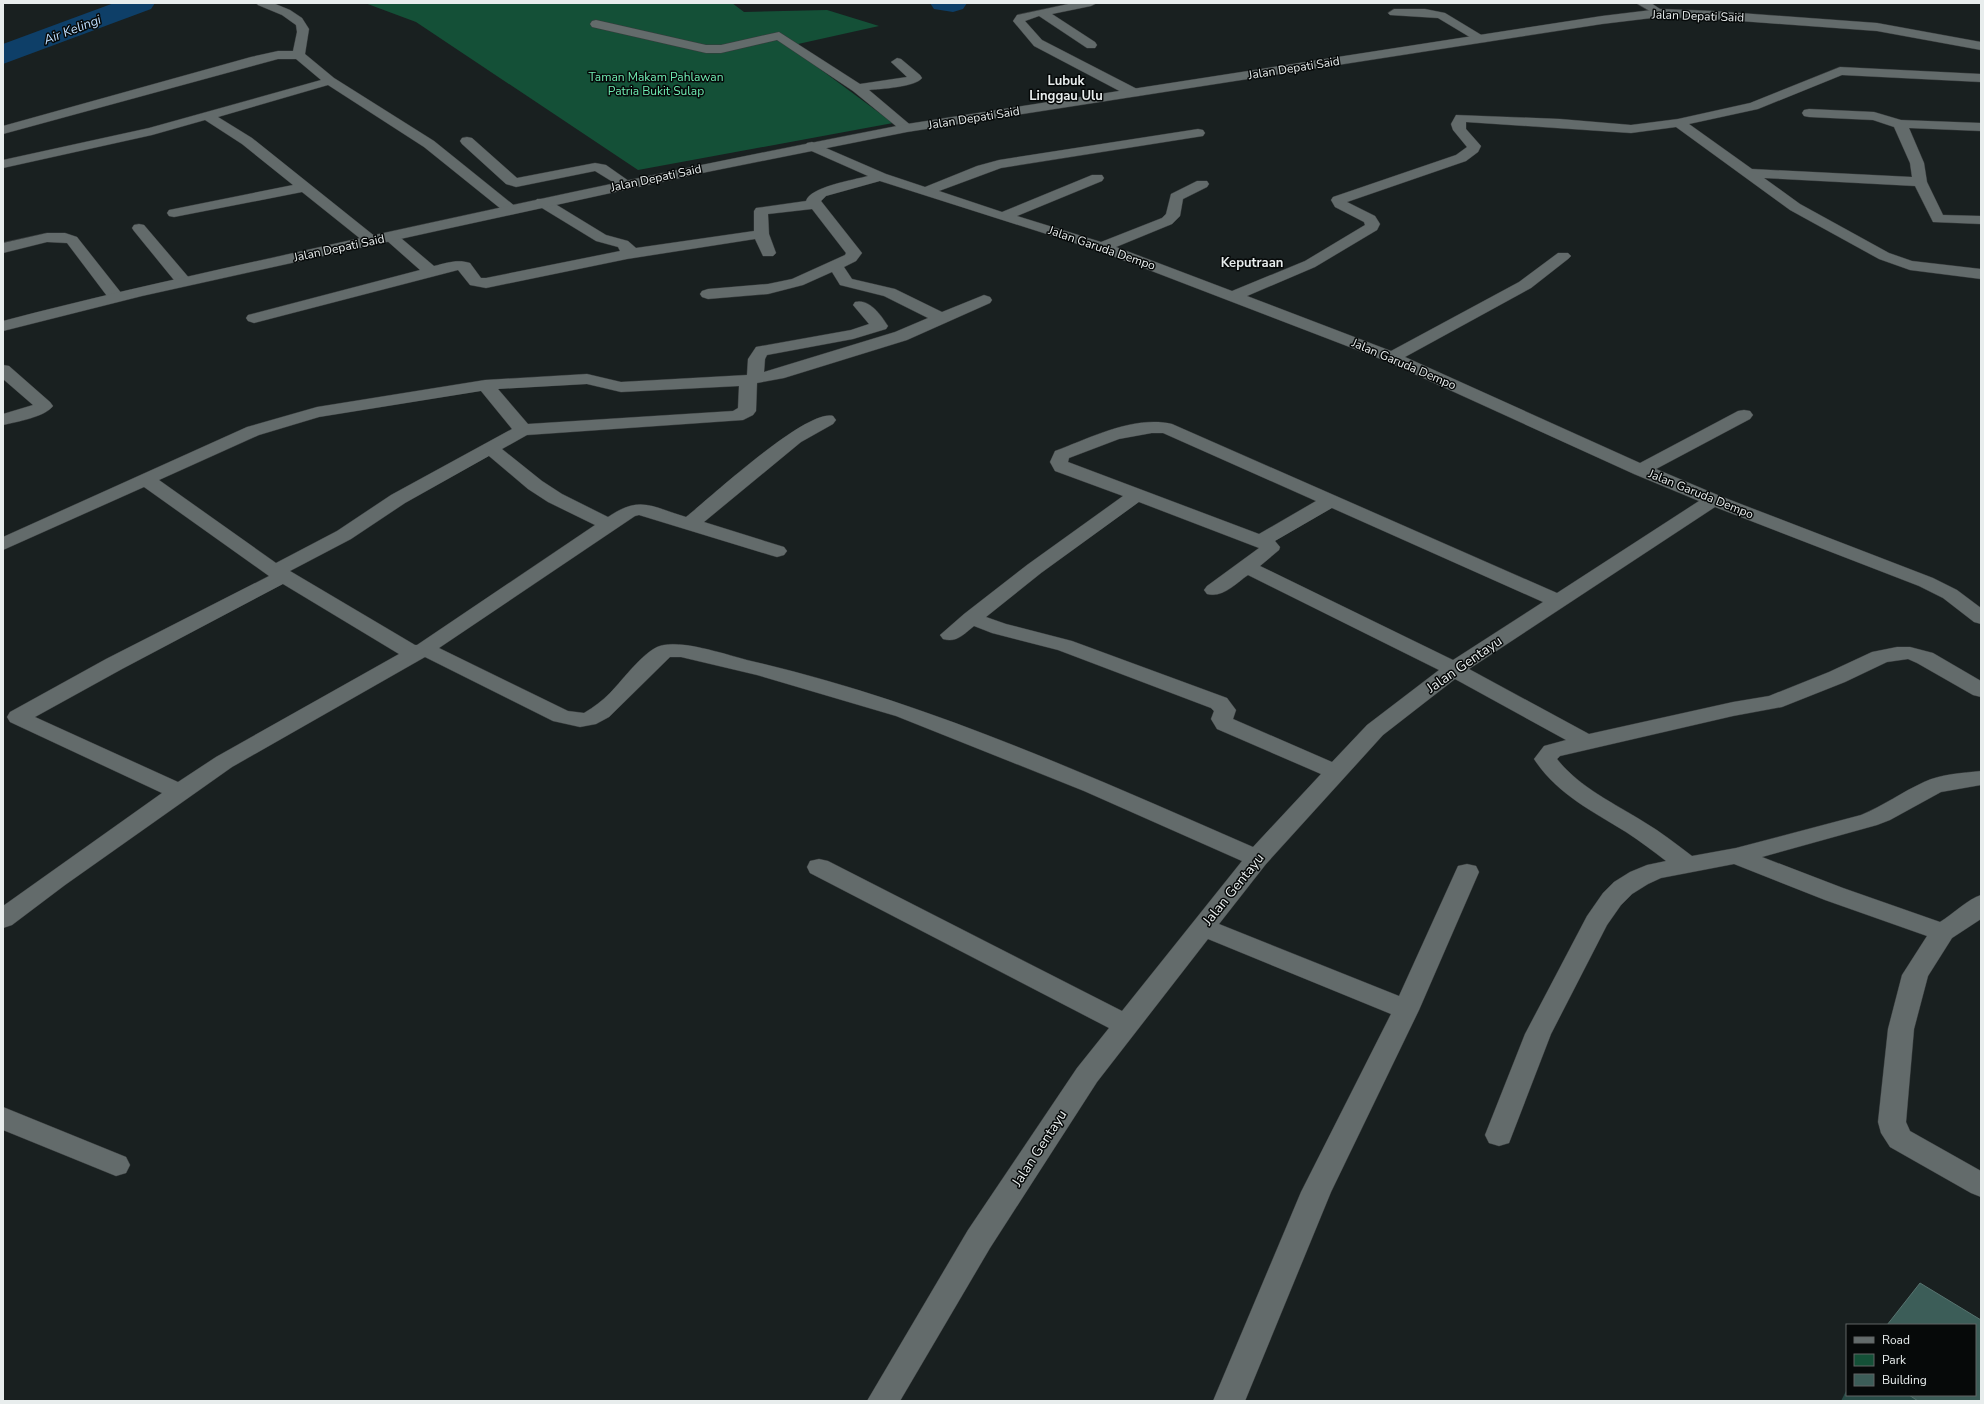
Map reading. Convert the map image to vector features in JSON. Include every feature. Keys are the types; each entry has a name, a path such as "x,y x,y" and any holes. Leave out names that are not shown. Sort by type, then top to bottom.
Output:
{"street":[{"path":"262,3 299,20 303,28 299,55"},
{"path":"1090,3 1021,17 1019,21 1038,43 1134,93"},
{"path":"1642,3 1660,13"},
{"path":"1042,13 1091,45"},
{"path":"1394,13 1425,13 1441,15 1482,38"},
{"name":"Jalan Depati Said","path":"3,326 184,282 542,202 812,146 907,128 1609,19 1660,13 1713,15 1877,27 1981,46"},
{"path":"596,24 706,49 721,48 779,36 858,88 907,128"},
{"path":"3,130 255,60 278,55 299,55 330,81 429,144 511,210"},
{"path":"858,88 912,80 916,78 897,62"},
{"path":"1234,296 1310,264 1372,227 1373,224 1370,219 1340,204 1338,200 1461,158 1468,153 1474,146 1460,130 1458,124 1461,118 1560,123 1625,129 1679,123 1716,113 1757,105 1835,72 1857,71 1981,78"},
{"path":"3,164 152,132 250,102 330,81"},
{"path":"1809,113 1874,116 1900,124 1981,127"},
{"path":"208,116 247,140 372,241"},
{"path":"1679,123 1801,211 1890,259 1910,265 1981,274"},
{"path":"1900,124 1917,163 1920,182 1938,219 1981,220"},
{"path":"925,192 982,169 999,164 1198,133"},
{"path":"12,141 39,156"},
{"path":"467,141 511,181 525,182 595,167 601,168 626,184"},
{"name":"Jalan Garuda Dempo","path":"812,146 881,176 925,192 1102,247 1392,357 1641,470 1713,500 1926,582 1950,594 1981,618"},
{"path":"1748,173 1920,182"},
{"path":"708,294 768,289 797,282 836,266 851,258 854,253 813,200 821,193 881,176"},
{"path":"1003,217 1097,178"},
{"path":"1102,247 1167,221 1173,216 1176,197 1202,184"},
{"path":"174,213 304,187"},
{"path":"542,202 601,238 623,244 628,248 627,254"},
{"path":"768,253 761,234 760,211 816,204"},
{"path":"139,228 184,282"},
{"path":"254,318 381,286 430,271 461,265 465,266 476,282 486,283 541,273 627,254 761,234"},
{"path":"390,236 430,271"},
{"path":"3,248 43,239 66,237 72,240 116,298"},
{"path":"1392,357 1524,285 1563,256"},
{"path":"836,266 846,282 889,292 942,319"},
{"path":"3,544 253,431 310,414 485,385 587,379 620,387 716,383 751,379 778,374 901,336 984,300"},
{"path":"861,305 880,326 901,336"},
{"path":"10,714 114,664 280,574 344,535 398,499 523,430 737,416 747,411 751,379 758,354 762,351 853,334 880,326"},
{"path":"3,370 44,406 40,410 18,414 3,420"},
{"path":"485,385 523,430"},
{"path":"1641,470 1744,415"},
{"path":"691,524 790,442 827,420"},
{"path":"1214,590 1247,567 1269,550 1270,547 1261,541 1136,496 1062,467 1059,462 1061,455 1122,431 1139,427 1166,428 1558,601"},
{"path":"490,448 535,485 555,498 609,526"},
{"path":"146,479 280,574 419,652 562,716 581,721 591,719 607,707 665,651 681,651 763,670 904,710 1092,786 1257,858"},
{"path":"950,635 1034,569 1136,496"},
{"name":"Jalan Gentayu","path":"883,1401 979,1239 1086,1075 1257,858 1336,772 1375,730 1454,669 1713,500"},
{"path":"1261,541 1330,501"},
{"path":"3,919 56,879 224,762 419,652 609,526 629,511 636,509 691,524 777,551"},
{"path":"1247,567 1454,669 1586,742"},
{"path":"972,618 999,629 1065,645 1219,703 1225,710 1221,716 1225,724 1336,772"},
{"path":"1687,865 1648,835 1590,801 1551,769 1545,759 1552,751 1586,742 1733,709 1774,702 1830,680 1880,657 1897,654 1910,653 1924,658 1981,690"},
{"path":"10,714 179,792"},
{"path":"1499,1135 1538,1034 1596,922 1612,899 1623,888 1639,878 1656,871 1736,856 1808,837 1882,815 1933,787 1946,783 1981,778"},
{"path":"1736,856 1834,894 1943,932"},
{"path":"819,867 1126,1026"},
{"path":"1229,1401 1316,1192 1406,1010 1467,872"},
{"path":"1981,904 1973,912 1943,932 1914,975 1901,1029 1892,1122 1895,1133 1900,1139 1981,1185"},
{"path":"1203,927 1406,1010"},
{"path":"3,1118 116,1165"}],"green space":[{"name":"Taman Makam Pahlawan Patria Bukit Sulap","path":"365,3 732,3 744,12 827,10 879,26 789,46 893,123 638,170 416,22"}],"building":[{"path":"1920,1283 1981,1320 1981,1401 1918,1401 1910,1396 1976,1396 1976,1324 1888,1324"}],"waterway":[{"name":"Air Kelingi","path":"3,55 141,3"},
{"name":"Air Kelingi","path":"944,3 953,3"}],"district":[{"name":"Lubuk Linggau Ulu","path":"1066,88"},
{"name":"Keputraan","path":"1252,262"}]}
